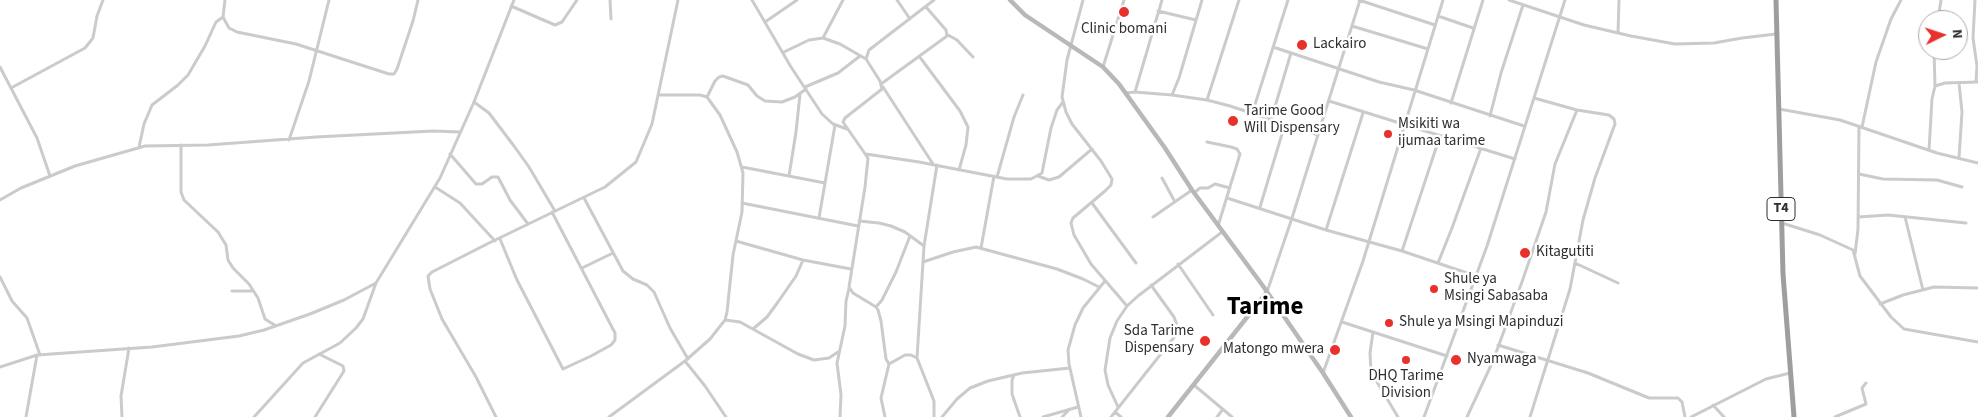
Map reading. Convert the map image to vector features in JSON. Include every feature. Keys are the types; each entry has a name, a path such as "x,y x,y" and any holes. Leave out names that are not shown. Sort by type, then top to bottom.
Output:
{"highway":[{"name":"T4","path":"1776,0 1785,299 1794,417"}],"main road":[{"path":"1010,0 1025,15 1103,67 1126,93 1166,148 1193,192 1267,292 1323,373 1350,417"},
{"path":"1168,417 1267,292"}],"street":[{"path":"11,88 85,48 93,38 97,16 103,0"},
{"path":"139,148 144,124 152,105 188,75 216,22 222,17 225,0"},
{"path":"289,140 309,81 330,0"},
{"path":"222,17 229,28 236,32 275,39 394,74 409,34 418,0"},
{"path":"254,417 303,363 340,342 363,319 376,283 435,187 474,102 514,0"},
{"path":"511,6 558,25 577,0"},
{"path":"610,0 611,19"},
{"path":"496,417 476,377 442,319 428,280 432,272 605,187 636,162 652,124 678,0"},
{"path":"752,0 822,114 835,125 847,129"},
{"path":"765,22 797,0"},
{"path":"835,0 839,5"},
{"path":"823,38 843,0"},
{"path":"897,0 910,19"},
{"path":"866,59 869,50 874,45 934,0"},
{"path":"1083,0 1064,72 1062,97 1072,124 1112,179 1111,185 1073,218 1071,228 1091,264 1127,306"},
{"path":"1103,67 1124,0"},
{"path":"1135,92 1162,0"},
{"path":"1172,95 1179,78 1202,0"},
{"path":"1207,100 1239,0"},
{"path":"1252,114 1288,0"},
{"path":"1267,292 1329,101 1359,0 1435,25"},
{"path":"1323,373 1363,261 1443,0"},
{"path":"1451,103 1483,0"},
{"path":"1509,0 1559,18 1652,41 1684,44 1714,43 1778,34"},
{"path":"1424,417 1476,276 1565,0"},
{"path":"1618,0 1618,33"},
{"path":"1902,0 1891,19 1876,62 1860,127 1858,217 1855,254 1860,276 1898,326 1904,329 1978,342"},
{"path":"1935,86 1938,84 1977,82 1973,38 1975,0"},
{"path":"1490,116 1506,58 1524,5"},
{"path":"926,7 946,30 948,35 974,57"},
{"path":"1158,11 1196,20"},
{"path":"1438,16 1474,28"},
{"path":"1352,26 1428,49"},
{"path":"840,417 841,395 837,363 838,352 845,326 846,301 850,288 851,269 868,158 844,126 844,120 880,92 882,85 948,35"},
{"path":"784,52 809,40 823,38 831,40 866,59 935,165 924,246 917,358 934,401 934,417"},
{"path":"1273,48 1379,82 1414,90 1524,126"},
{"path":"1272,120 1291,53"},
{"path":"707,97 715,81 723,76 748,85 757,96 765,101 782,102 800,93 805,88 838,73 860,56"},
{"path":"919,56 960,111 968,127 966,145 959,170"},
{"path":"1929,150 1932,100 1935,86 1934,60"},
{"path":"0,67 37,138 50,176"},
{"path":"1959,83 1962,112 1959,158"},
{"path":"789,176 800,93"},
{"path":"1126,93 1172,95 1207,100 1318,135"},
{"path":"609,417 686,360 710,339 725,320 728,312 732,263 742,203 742,167 730,134 715,106 707,97 700,95 659,94"},
{"path":"981,248 996,177 1014,117 1023,95"},
{"path":"1530,417 1570,289 1588,202 1603,152 1615,124 1614,119 1609,115 1576,110 1534,98"},
{"path":"866,154 875,154 996,177 1018,180 1031,179 1042,173 1051,128 1057,110 1063,101"},
{"path":"1329,101 1514,159"},
{"path":"474,102 488,113 530,167 613,328 615,340 611,345 564,369 517,280 500,239"},
{"path":"1779,109 1840,120 1929,150 1978,163"},
{"path":"1468,417 1498,345 1546,212 1556,164 1576,110"},
{"path":"1326,230 1363,113"},
{"path":"1260,207 1285,124"},
{"path":"819,218 835,125"},
{"path":"0,200 75,166 156,145 238,144 433,131 460,132"},
{"path":"1402,251 1440,135"},
{"path":"1208,142 1237,149 1240,154 1218,226"},
{"path":"182,145 181,192 184,200 218,232 226,246 228,260 254,291 265,319 276,326"},
{"path":"1438,263 1480,148"},
{"path":"1038,176 1049,180 1059,177 1092,149"},
{"path":"450,154 476,184 482,184 492,177 498,177 510,200 528,224"},
{"path":"742,167 825,183"},
{"path":"1859,174 1883,179 1938,180 1962,188"},
{"path":"1162,178 1175,202"},
{"path":"1153,217 1200,188 1208,188 1215,184 1230,188"},
{"path":"435,187 460,203 495,240"},
{"path":"584,198 623,272 647,285 654,292 686,360 726,417"},
{"path":"1227,198 1260,207 1326,230 1402,251 1476,276"},
{"path":"742,203 859,224 879,223 891,226 924,246"},
{"path":"1092,203 1136,263"},
{"path":"1858,217 1905,216 1966,223"},
{"path":"1905,216 1923,290"},
{"path":"1782,223 1847,246 1855,254"},
{"path":"1118,407 1108,385 1104,370 1110,338 1117,321 1127,306 1178,264 1222,232"},
{"path":"876,307 882,300 896,272 910,236"},
{"path":"736,241 803,260 851,269"},
{"path":"923,262 970,247 981,248 1057,269 1083,279 1099,288"},
{"path":"582,268 613,252"},
{"path":"753,329 767,317 778,302 796,276 803,260"},
{"path":"1575,263 1618,283"},
{"path":"1178,264 1213,315"},
{"path":"0,277 12,301 27,318 39,355 26,417"},
{"path":"1081,417 1068,350 1075,325 1083,308 1105,281"},
{"path":"0,367 39,355 130,348 239,336 276,326 344,300 376,283"},
{"path":"1111,417 1179,331 1174,317 1152,285"},
{"path":"1880,304 1923,290 1947,286 1978,288"},
{"path":"850,288 856,296 876,307 882,321 886,359 889,364 881,398 885,417"},
{"path":"232,291 254,291"},
{"path":"725,320 740,322 798,354 814,360 829,358 838,352"},
{"path":"1342,322 1446,356"},
{"path":"1372,332 1371,372 1398,417"},
{"path":"1498,345 1588,373 1649,398 1678,398 1682,402 1685,417"},
{"path":"122,417 121,396 130,348"},
{"path":"316,417 344,371 342,366 318,354"},
{"path":"889,364 905,355 917,358"},
{"path":"942,417 957,399 970,388 1014,374 1070,368"},
{"path":"1014,374 1012,394 1019,417"},
{"path":"1691,417 1766,378 1790,374"},
{"path":"1836,417 1866,404 1862,388 1866,383"},
{"path":"1194,385 1232,417"},
{"path":"1713,405 1724,417"},
{"path":"1043,417 1078,407"},
{"path":"1217,417 1224,409"},
{"path":"1062,417 1068,410"},
{"path":"1115,412 1121,417"}],"place":[{"name":"Clinic bomani","path":"1124,12"},
{"name":"Lackairo","path":"1302,45"},
{"name":"Tarime Good Will Dispensary","path":"1233,121"},
{"name":"Msikiti wa ijumaa tarime","path":"1388,134"},
{"name":"Kitagutiti","path":"1525,253"},
{"name":"Shule ya Msingi Sabasaba","path":"1434,289"},
{"name":"Shule ya Msingi Mapinduzi","path":"1389,323"},
{"name":"Sda Tarime Dispensary","path":"1205,341"},
{"name":"Matongo mwera","path":"1335,350"},
{"name":"DHQ Tarime Division","path":"1406,360"},
{"name":"Nyamwaga","path":"1456,360"}],"district":[{"name":"Tarime","path":"1265,309"}]}
